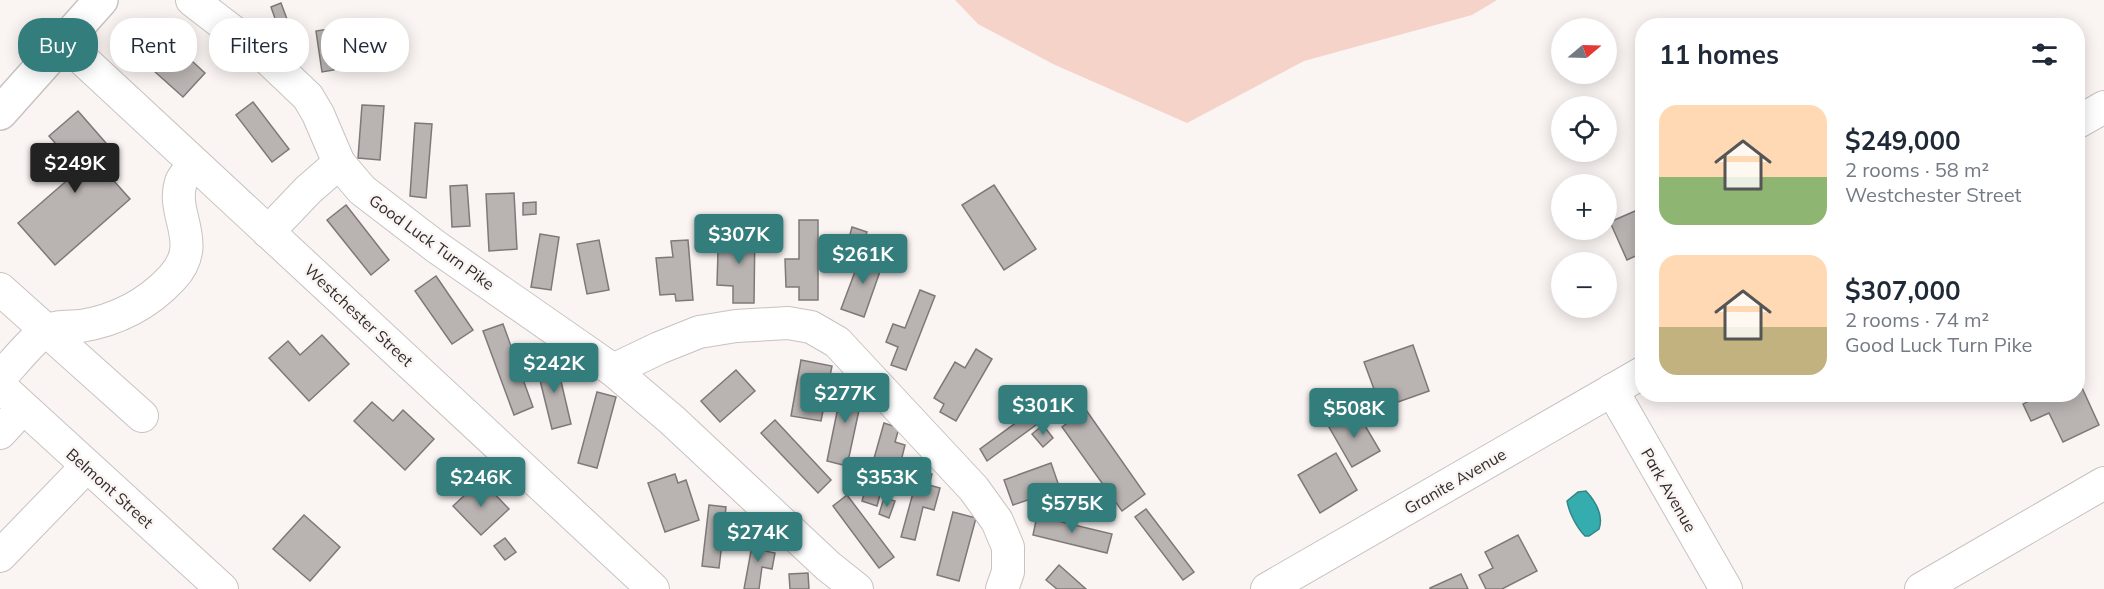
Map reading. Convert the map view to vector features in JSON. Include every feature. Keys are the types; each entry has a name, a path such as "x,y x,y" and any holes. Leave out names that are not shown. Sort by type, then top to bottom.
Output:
{"main road":[{"path":"85,18 101,0"},
{"path":"0,113 37,72"}],"street":[{"name":"Good Luck Turn Pike","path":"192,0 266,57 309,97 339,163 362,190 435,246 613,370 672,420 828,566 857,589"},
{"name":"Westchester Street","path":"96,72 653,589"},
{"path":"2085,118 2104,107"},
{"path":"268,232 308,190 339,163"},
{"path":"0,378 46,330 107,320 133,310 153,296 174,276 187,254 186,231 179,201 181,181 195,164"},
{"path":"0,290 142,416"},
{"path":"613,370 699,332 736,326 788,323 811,327 837,342 974,489 997,520 1008,547 1008,572 1002,589"},
{"name":"Granite Avenue","path":"1267,589 1635,377"},
{"name":"Belmont Street","path":"0,386 222,589"},
{"name":"Park Avenue","path":"1612,390 1726,589"},
{"path":"0,432 23,408"},
{"path":"0,556 86,467"},
{"path":"1921,589 2104,483"}],"shaded area":[{"path":"955,0 1497,0 1472,15 1304,61 1187,123 1053,64 978,24"}],"water":[{"path":"1586,491 1600,514 1599,529 1589,536 1585,536 1576,525 1567,501 1578,492"}],"building":[{"path":"281,3 287,18 275,18 271,7"},
{"path":"321,30 321,65 316,31"},
{"path":"197,66 205,73 183,97 155,72 197,72"},
{"path":"253,102 289,149 272,162 236,115"},
{"path":"362,105 384,106 380,160 358,158"},
{"path":"78,111 112,150 97,162 130,199 55,265 18,223 79,170 49,136"},
{"path":"415,123 432,124 426,198 410,196"},
{"path":"467,185 470,226 452,227 450,186"},
{"path":"994,185 1036,249 1004,270 962,205"},
{"path":"514,193 517,249 489,251 486,194"},
{"path":"536,202 536,214 523,215 523,203"},
{"path":"346,205 389,260 371,275 327,220"},
{"path":"1635,211 1635,256 1627,260 1617,238 1617,219"},
{"path":"799,220 818,220 818,300 799,300 799,287 786,287 785,259 799,259"},
{"path":"734,225 755,225 754,303 733,303 733,286 717,285 718,251 734,251"},
{"path":"718,226 731,226 731,239 718,239"},
{"path":"852,227 867,232 863,243 849,238"},
{"path":"540,234 559,237 551,290 531,287"},
{"path":"599,240 609,290 587,294 577,244"},
{"path":"688,240 693,300 676,301 675,294 660,295 656,258 673,257 671,241"},
{"path":"862,253 884,260 864,317 841,309"},
{"path":"436,276 473,330 452,344 415,291"},
{"path":"920,290 935,296 906,370 891,365 898,347 886,342 893,324 905,328"},
{"path":"503,324 533,407 514,415 483,331"},
{"path":"322,335 349,364 309,401 269,358 288,341 300,355"},
{"path":"1413,345 1429,391 1381,408 1364,362"},
{"path":"976,349 992,359 956,421 940,412 944,404 934,398 955,362 965,368"},
{"path":"556,360 571,424 552,429 536,364"},
{"path":"801,360 832,366 821,421 791,416"},
{"path":"736,370 755,391 720,422 701,401"},
{"path":"843,383 864,387 847,466 827,461"},
{"path":"597,392 616,397 597,468 578,463"},
{"path":"2085,394 2099,425 2063,442 2049,413 2031,421 2023,404 2027,402 2085,402"},
{"path":"372,402 393,421 403,410 434,439 405,470 354,421"},
{"path":"1086,410 1145,494 1122,511 1062,427"},
{"path":"1032,411 1040,422 987,461 980,449"},
{"path":"1357,412 1380,451 1352,467 1329,427"},
{"path":"775,420 831,480 818,493 761,433"},
{"path":"884,423 899,428 895,442 905,445 901,461 890,458 877,506 862,501"},
{"path":"1043,425 1053,438 1043,447 1032,434"},
{"path":"1336,453 1357,490 1320,513 1298,475"},
{"path":"1051,463 1060,489 1013,505 1004,480"},
{"path":"919,471 932,474 929,485 940,488 934,510 923,507 915,540 901,537"},
{"path":"675,474 678,483 686,480 699,520 665,532 648,483"},
{"path":"481,480 509,509 481,535 453,506"},
{"path":"847,495 894,557 879,568 833,506"},
{"path":"884,498 895,501 889,518 879,514"},
{"path":"709,505 726,507 724,526 729,527 728,535 723,534 719,568 702,566"},
{"path":"1146,509 1194,572 1183,580 1135,517"},
{"path":"953,512 976,518 959,581 937,575"},
{"path":"304,515 340,547 310,581 273,549"},
{"path":"1037,516 1112,534 1107,553 1033,535"},
{"path":"754,535 767,538 765,551 775,553 772,569 762,567 759,589 744,589"},
{"path":"1518,535 1537,571 1502,589 1486,589 1479,575 1493,568 1485,552"},
{"path":"505,538 516,552 505,560 494,546"},
{"path":"1059,565 1086,589 1057,589 1046,580"},
{"path":"808,573 809,589 790,589 789,574"},
{"path":"1461,574 1468,589 1430,589 1430,588"}]}
